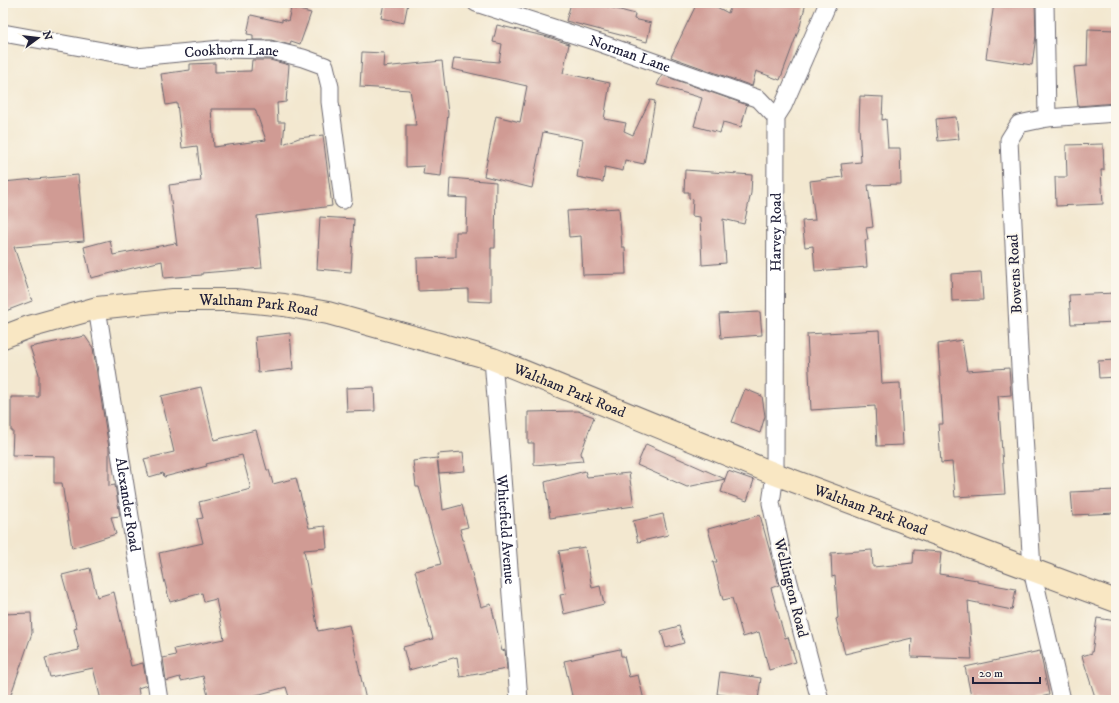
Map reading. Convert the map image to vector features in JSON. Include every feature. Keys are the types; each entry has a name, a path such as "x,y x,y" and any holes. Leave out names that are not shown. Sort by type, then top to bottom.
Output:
{"main road":[{"name":"Waltham Park Road","path":"3,337 98,308 173,300 234,300 284,305 328,313 493,359 774,474 1116,601"}],"street":[{"name":"Norman Lane","path":"476,3 600,42 759,99 776,117"},
{"name":"Harvey Road","path":"774,474 776,117 783,106 828,3"},
{"path":"1045,3 1047,118"},
{"name":"Cookhorn Lane","path":"3,33 136,57 222,49 271,50 303,58 325,66 330,87 330,102 343,200"},
{"name":"Bowens Road","path":"1062,700 1032,570 1019,350 1009,140 1019,124 1047,118 1116,113"},
{"name":"Alexander Road","path":"98,308 159,700"},
{"name":"Whitefield Avenue","path":"493,359 519,700"},
{"name":"Wellington Road","path":"774,474 771,503 784,564 820,700"}],"building":[{"path":"384,3 408,3 404,23 381,18"},
{"path":"571,3 594,3 635,14 634,19 651,23 647,42 566,21"},
{"path":"697,3 709,3 728,13 733,3 806,3 800,26 780,80 756,71 752,86 671,57"},
{"path":"994,3 1035,3 1036,36 1032,65 986,58"},
{"path":"291,8 311,13 300,44 291,41 290,45 271,40 253,40 253,35 247,34 251,15 282,22 282,19 288,21"},
{"path":"497,25 548,37 569,44 563,73 610,83 604,119 626,123 624,131 633,135 650,100 655,101 644,164 625,160 623,171 605,167 603,182 577,177 583,140 543,132 532,188 484,176 496,116 520,122 527,86 452,69 454,58 499,62 502,44 493,42"},
{"path":"1088,29 1116,30 1116,103 1078,106 1074,67 1087,66"},
{"path":"362,52 384,53 383,67 442,61 448,114 441,176 423,174 424,166 406,167 406,125 416,125 410,90 360,87"},
{"path":"252,60 270,60 289,65 286,102 277,103 278,122 285,122 283,144 299,138 323,135 332,206 257,216 262,268 164,278 162,261 91,278 84,247 110,240 113,255 175,243 177,246 169,185 201,181 197,146 182,148 177,103 166,105 161,74 190,70 190,64 215,63 215,72 251,71","holes":["211,109 255,109 266,140 214,147"]},
{"path":"662,75 747,105 741,127 723,122 720,133 694,126 702,98 657,85"},
{"path":"860,96 883,97 882,120 886,119 888,148 900,148 901,184 868,185 873,227 866,228 868,240 865,240 867,267 815,271 813,246 805,247 802,221 815,220 810,181 843,177 841,164 861,162 859,127"},
{"path":"956,117 959,139 938,141 936,119"},
{"path":"1103,144 1104,170 1101,170 1103,204 1056,206 1055,177 1067,177 1066,145"},
{"path":"685,170 752,175 751,193 744,224 723,219 726,263 702,265 700,217 692,216 693,199 689,198 689,192 684,192"},
{"path":"78,175 84,241 14,247 32,301 3,312 3,182"},
{"path":"450,178 496,182 495,248 491,248 491,302 468,301 468,289 418,291 417,258 456,257 456,232 466,232 467,198 449,197"},
{"path":"619,208 622,247 625,247 626,274 583,275 581,236 569,237 567,211"},
{"path":"320,217 354,219 351,272 317,269"},
{"path":"981,272 983,300 952,301 951,274"},
{"path":"1116,293 1116,322 1071,324 1069,295"},
{"path":"760,312 762,335 721,338 719,314"},
{"path":"879,330 882,384 900,383 903,445 877,446 875,406 811,410 807,334"},
{"path":"290,333 293,369 258,373 255,337"},
{"path":"85,336 93,348 109,448 109,486 115,485 120,516 111,517 116,534 72,548 62,483 54,483 54,456 12,455 13,431 11,431 11,397 39,397 39,374 30,347"},
{"path":"962,340 967,371 1009,368 1011,395 998,396 1005,494 955,497 952,462 941,463 938,424 943,424 938,344"},
{"path":"1116,360 1116,377 1099,378 1098,361"},
{"path":"201,387 214,440 256,430 267,470 269,470 273,484 296,478 309,528 325,526 327,548 304,550 318,631 349,625 366,700 290,700 286,687 249,697 249,700 209,700 203,676 181,681 180,677 166,681 163,658 176,655 174,649 224,639 216,599 204,602 202,593 170,602 159,553 203,543 197,519 203,518 199,502 251,489 242,455 164,477 163,473 149,477 144,459 174,452 161,396"},
{"path":"374,387 375,411 347,412 346,388"},
{"path":"745,389 762,396 765,416 760,433 732,422"},
{"path":"578,411 594,417 581,453 583,461 534,465 534,443 528,443 528,412"},
{"path":"646,444 725,479 687,487 637,465"},
{"path":"463,452 465,471 439,473 437,454"},
{"path":"437,458 443,510 462,505 468,527 460,529 481,607 491,604 502,651 505,650 507,669 460,677 457,657 409,670 403,647 433,639 415,571 441,564 419,487 416,487 413,461"},
{"path":"585,471 587,477 629,473 634,506 550,518 545,482"},
{"path":"728,471 754,480 747,501 721,492"},
{"path":"1116,490 1116,513 1073,515 1071,492"},
{"path":"663,514 668,535 638,542 633,521"},
{"path":"760,515 779,585 771,588 785,638 788,637 796,662 769,670 759,632 743,637 732,598 723,600 713,562 717,562 708,529"},
{"path":"585,547 592,588 600,586 604,604 564,614 560,595 566,594 559,551"},
{"path":"872,550 873,567 913,563 914,550 941,552 939,574 977,580 977,582 1016,589 1012,610 968,601 972,659 911,657 912,638 845,654 836,619 838,618 835,576 832,577 831,553"},
{"path":"90,568 97,597 114,592 131,666 143,663 147,685 138,688 140,700 101,700 93,668 50,677 45,658 79,650 74,629 77,628 62,575"},
{"path":"31,613 32,633 9,700 3,700 3,614"},
{"path":"1097,618 1116,621 1116,700 1096,700 1082,656 1092,653"},
{"path":"679,626 684,643 666,648 661,631"},
{"path":"620,649 621,656 624,656 629,677 638,675 644,700 573,700 564,661"},
{"path":"1040,651 1049,695 1028,700 972,700 965,667"},
{"path":"720,672 761,678 758,700 717,694"}]}
